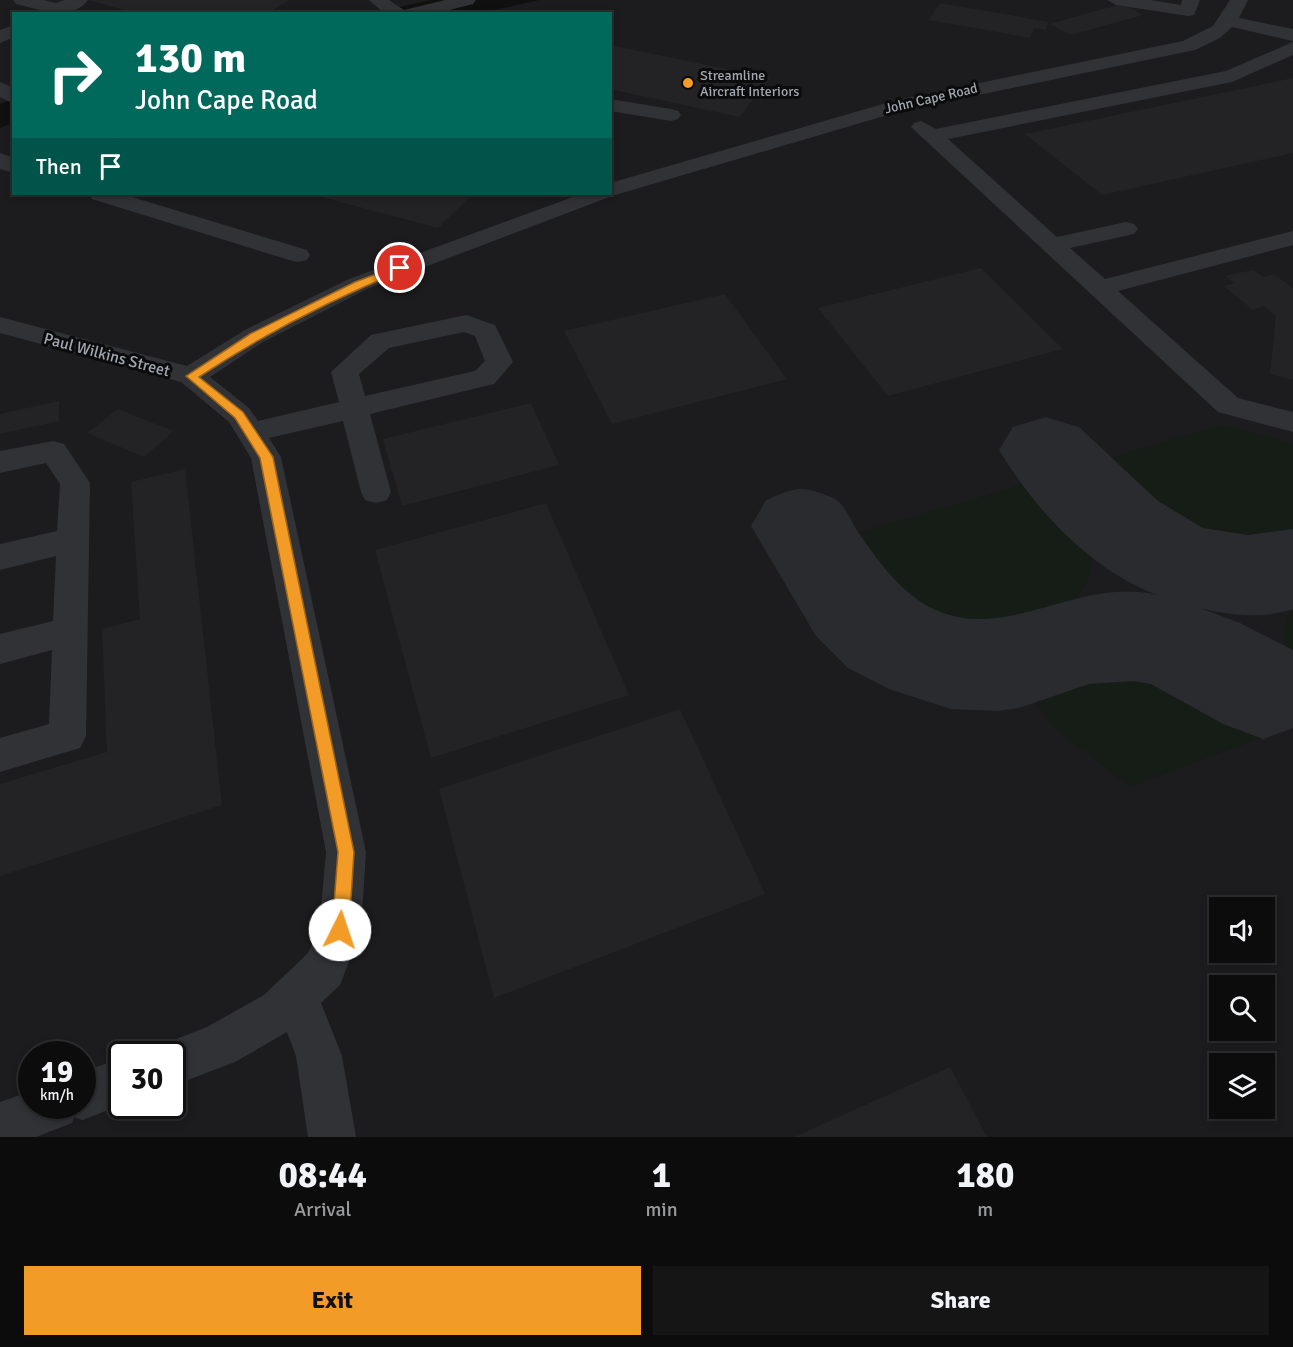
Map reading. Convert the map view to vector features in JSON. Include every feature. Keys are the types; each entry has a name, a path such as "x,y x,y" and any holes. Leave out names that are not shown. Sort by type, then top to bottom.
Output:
{"street":[{"path":"22,0 61,12 79,0"},
{"path":"378,0 394,12"},
{"path":"418,12 467,0"},
{"path":"1116,0 1188,11 1191,0"},
{"path":"1239,0 1230,21 1293,35"},
{"name":"John Cape Road","path":"612,189 897,106 1188,46 1212,36 1230,21"},
{"path":"932,136 1232,76 1293,48"},
{"path":"0,88 11,108"},
{"path":"612,105 671,115"},
{"path":"897,106 1228,405 1293,422"},
{"path":"103,195 298,255"},
{"path":"191,376 254,336 358,284 525,220 599,195"},
{"path":"1052,245 1126,229"},
{"path":"1099,288 1293,238"},
{"path":"250,433 355,408 484,378 499,362 486,331 466,323 380,341 345,372 355,408 376,492"},
{"name":"Paul Wilkins Street","path":"0,326 191,376 239,415 267,457 346,852 340,930 310,983"},
{"path":"0,462 53,451 75,483 67,736 0,755"},
{"path":"0,557 73,540"},
{"path":"0,649 70,631"},
{"path":"186,1058 219,1046 280,1011 310,983"},
{"path":"310,983 332,1137"},
{"path":"0,1125 18,1119"}],"shaded area":[{"path":"0,0 431,0 378,12 12,12 12,99 0,104"},
{"path":"539,0 1293,0 1293,1137 0,1137 0,128 12,123 12,195 612,195 612,12 485,12"},
{"path":"1222,425 1293,444 1293,534 1239,549 1216,548 1194,543 1156,524 1092,463"},
{"path":"1038,480 1069,511 1084,530 1092,563 1083,589 1062,609 1031,622 996,630 960,630 927,625 901,613 884,597 862,568 844,537"},
{"path":"1293,610 1293,674 1285,650 1284,633 1285,624"},
{"path":"1128,665 1170,673 1203,686 1218,695 1263,737 1130,787 1053,727 1031,695 1104,668"}],"building":[{"path":"88,0 290,0 269,12 132,12"},
{"path":"940,3 1049,22 1045,30 1034,28 1030,38 929,20"},
{"path":"1121,4 1143,15 1071,35 1049,24"},
{"name":"Streamline Aircraft Interiors","path":"612,45 770,78 739,117 612,89"},
{"path":"1293,78 1293,153 1102,195 1025,134"},
{"path":"314,195 472,195 438,228"},
{"path":"981,268 1063,349 888,396 818,308"},
{"path":"1253,270 1263,277 1274,274 1293,288 1293,380 1270,374 1276,316 1264,306 1253,310 1224,286 1234,283 1225,276"},
{"path":"725,294 787,379 612,424 564,331"},
{"path":"59,401 59,421 0,434 0,414"},
{"path":"531,403 559,465 402,506 383,439"},
{"path":"118,409 174,431 144,457 87,433"},
{"path":"185,469 222,805 0,876 0,784 107,752 102,629 140,619 131,482"},
{"path":"546,503 629,695 431,758 375,550"},
{"path":"680,709 765,894 494,998 439,789"},
{"path":"950,1067 987,1137 794,1137"}],"taxiway":[{"path":"1046,450 1103,511 1144,543 1167,556 1192,566 1230,574 1266,575 1293,569"},
{"path":"801,526 840,587 869,622 887,636 929,656 951,662 997,665 1034,657 1103,636 1134,636 1169,643 1185,649 1263,690"}],"place":[{"name":"Streamline Aircraft Interiors","path":"688,83"}],"route":[{"path":"340,930 346,852 267,457 239,415 191,376 254,336 358,284 400,268"}]}
